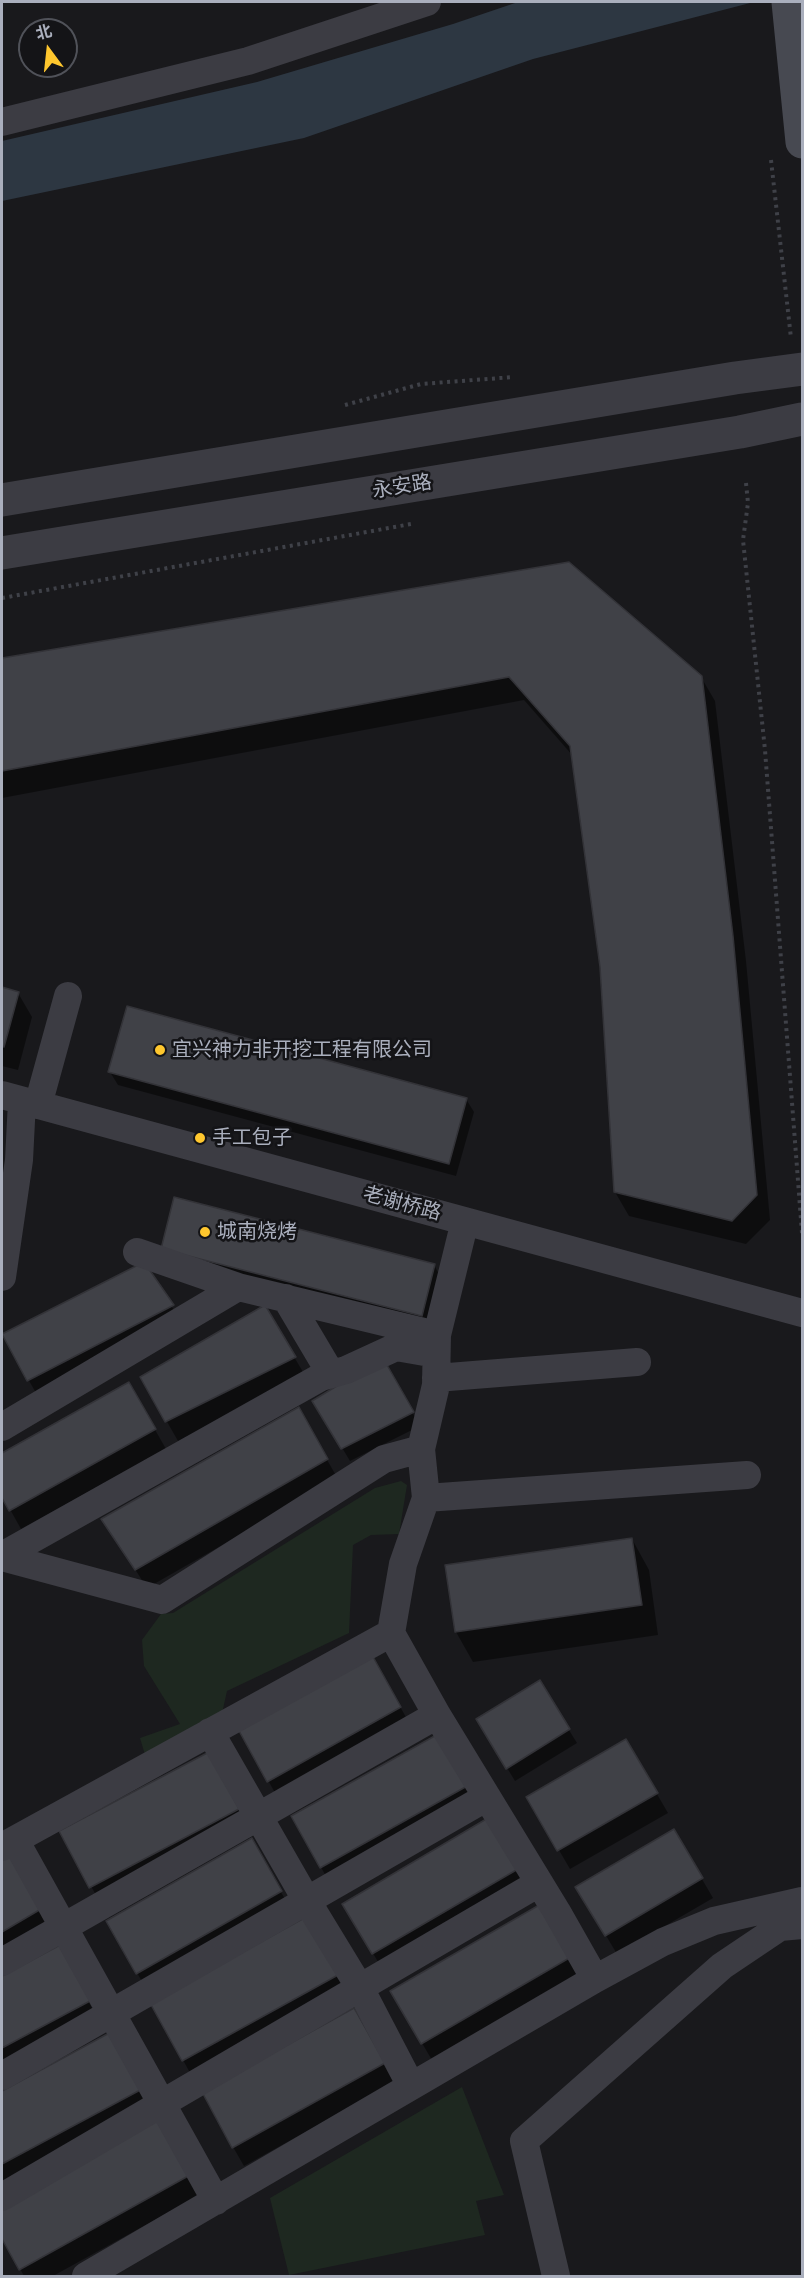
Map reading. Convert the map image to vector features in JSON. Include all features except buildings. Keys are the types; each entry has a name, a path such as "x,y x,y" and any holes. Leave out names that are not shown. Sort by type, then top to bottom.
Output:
{"main road":[{"path":"789,5 802,142"}],"street":[{"path":"2,122 248,61 427,2"},
{"path":"2,500 799,369"},
{"name":"永安路","path":"2,553 740,432 802,419"},
{"path":"2,1277 11,1137 21,1101 68,996"},
{"name":"老谢桥路","path":"21,1101 802,1313"},
{"path":"465,1221 426,1349 436,1384 422,1449 426,1498 403,1564 392,1633 437,1715 595,1979"},
{"path":"137,1252 238,1287 286,1298 426,1349"},
{"path":"2,1427 238,1287"},
{"path":"286,1298 331,1374"},
{"path":"2,1556 310,1383 346,1370 396,1347 637,1362"},
{"path":"2,1556 162,1600 384,1459 422,1449"},
{"path":"426,1498 747,1475"},
{"path":"216,2201 64,1927 8,1843 392,1633"},
{"path":"2,1962 437,1715"},
{"path":"210,1732 360,1988 411,2086"},
{"path":"2,2076 487,1797"},
{"path":"2,2197 539,1883"},
{"path":"87,2277 411,2086 663,1942 714,1921 802,1901"},
{"path":"556,2277 524,2141 722,1966 780,1927 802,1925"}],"path":[{"path":"771,155 799,369"},
{"path":"746,483 747,503 743,540 765,750 802,1233"},
{"path":"2,598 414,523"}],"shaded area":[{"path":"401,1481 407,1485 399,1534 371,1535 353,1545 349,1633 227,1691 221,1718 146,1758 140,1738 180,1724 144,1666 142,1640 161,1614 173,1613 375,1488"},
{"path":"462,2087 504,2195 476,2201 485,2235 289,2275 270,2198"}],"water":[{"path":"518,2 754,2 533,59 304,138 2,201 2,141 257,82 453,24"}],"place":[{"name":"宜兴神力非开挖工程有限公司","path":"160,1050"},
{"name":"手工包子","path":"200,1138"},
{"name":"城南烧烤","path":"205,1232"}]}
